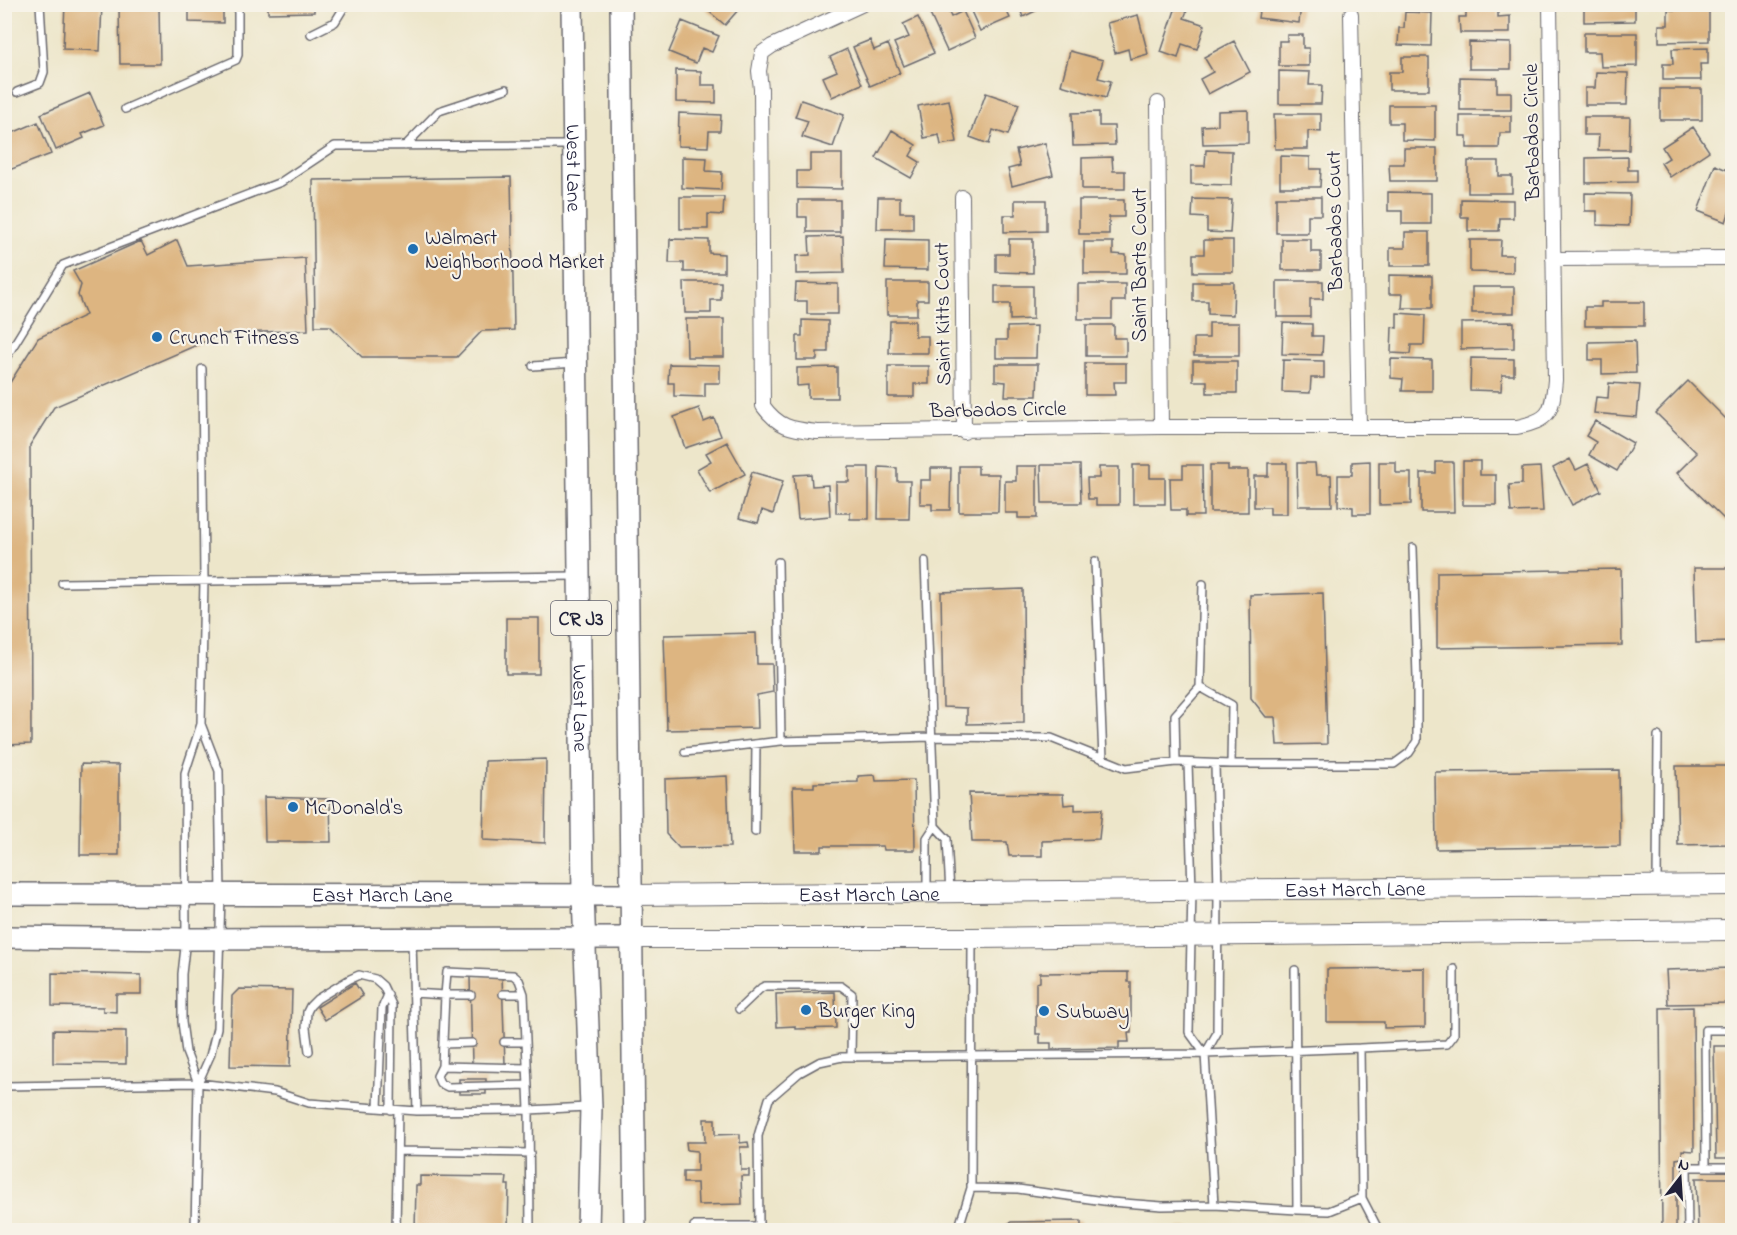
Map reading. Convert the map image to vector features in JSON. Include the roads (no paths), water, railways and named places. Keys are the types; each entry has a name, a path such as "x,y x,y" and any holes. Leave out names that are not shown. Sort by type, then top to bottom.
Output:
{"main road":[{"name":"West Lane","path":"572,4 583,895 591,1107 588,1230"},
{"name":"CR J3","path":"621,4 635,1230"},
{"name":"East March Lane","path":"4,894 185,896 950,895 1192,890 1732,885"},
{"name":"East March Lane","path":"4,937 186,939 972,938 1732,930"}],"street":[{"name":"Barbados Circle","path":"862,4 772,46 762,53 759,71 763,406 773,419 792,429 817,432 964,432 1161,427 1516,427 1536,423 1548,413 1554,398 1555,380 1550,4"},
{"name":"Barbados Court","path":"1351,14 1359,427"},
{"name":"Saint Barts Court","path":"1158,103 1161,427"},
{"name":"Saint Kitts Court","path":"962,197 964,432"},
{"path":"1553,259 1732,258"}],"lane":[{"path":"17,92 40,83 44,72 40,4"},
{"path":"125,109 236,60 238,55 238,4"},
{"path":"311,34 335,22 346,4"},
{"path":"405,146 439,111 506,89"},
{"path":"4,361 63,265 281,183 336,146 574,145"},
{"path":"533,366 575,363"},
{"path":"195,1230 198,1083 186,1052 182,1022 182,974 186,939 185,773 201,724 204,580 202,369"},
{"path":"685,752 781,741 931,737 1051,738 1126,768 1176,762 1394,764 1409,753 1417,741 1413,548"},
{"path":"925,561 935,826 927,838 927,895"},
{"path":"1095,561 1103,759"},
{"path":"778,562 781,741"},
{"path":"62,583 580,575"},
{"path":"1176,762 1175,715 1200,687 1203,584"},
{"path":"1200,687 1232,705 1231,764"},
{"path":"198,1083 210,1056 217,1028 221,896 219,771 201,724"},
{"path":"1657,885 1658,736"},
{"path":"755,832 756,744"},
{"path":"1188,762 1192,890 1189,1032 1205,1054"},
{"path":"1214,1205 1205,1054 1216,1033 1218,890 1215,764"},
{"path":"935,826 947,839 950,895"},
{"path":"956,1230 959,1227 971,1188 972,938"},
{"path":"412,939 417,1111"},
{"path":"694,1230 694,1226 761,1228 758,1136 770,1099 799,1073 819,1062 852,1057 1205,1054 1447,1044 1454,1035 1454,969"},
{"path":"1295,970 1297,1210"},
{"path":"528,1084 448,1087 440,1083 437,1076 442,1066 447,972 513,975 519,981 524,994 527,1068 528,1084 529,1110 530,1230"},
{"path":"309,1051 306,1028 307,1012 317,999 350,978 360,975 375,979 383,986 392,1005 398,1151 396,1230"},
{"path":"739,1009 765,986 841,986 852,994 852,1057"},
{"path":"413,993 471,995"},
{"path":"503,994 524,994"},
{"path":"378,1108 382,1008 388,995"},
{"path":"1706,1167 1705,1030 1732,1030"},
{"path":"504,1042 526,1042"},
{"path":"443,1044 472,1043"},
{"path":"1360,1048 1362,1198 1376,1225 1376,1230"},
{"path":"442,1066 527,1068"},
{"path":"4,1086 198,1083 274,1092 309,1103 417,1111 591,1107"},
{"path":"398,1151 530,1153"},
{"path":"1688,1230 1687,1167 1732,1167"},
{"path":"971,1188 1018,1189 1112,1203 1142,1205 1214,1205 1329,1211 1362,1198"}],"place":[{"name":"Walmart Neighborhood Market","path":"413,249"},
{"name":"Crunch Fitness","path":"157,337"},
{"name":"McDonald's","path":"293,807"},
{"name":"Burger King","path":"806,1010"},
{"name":"Subway","path":"1044,1011"}]}
